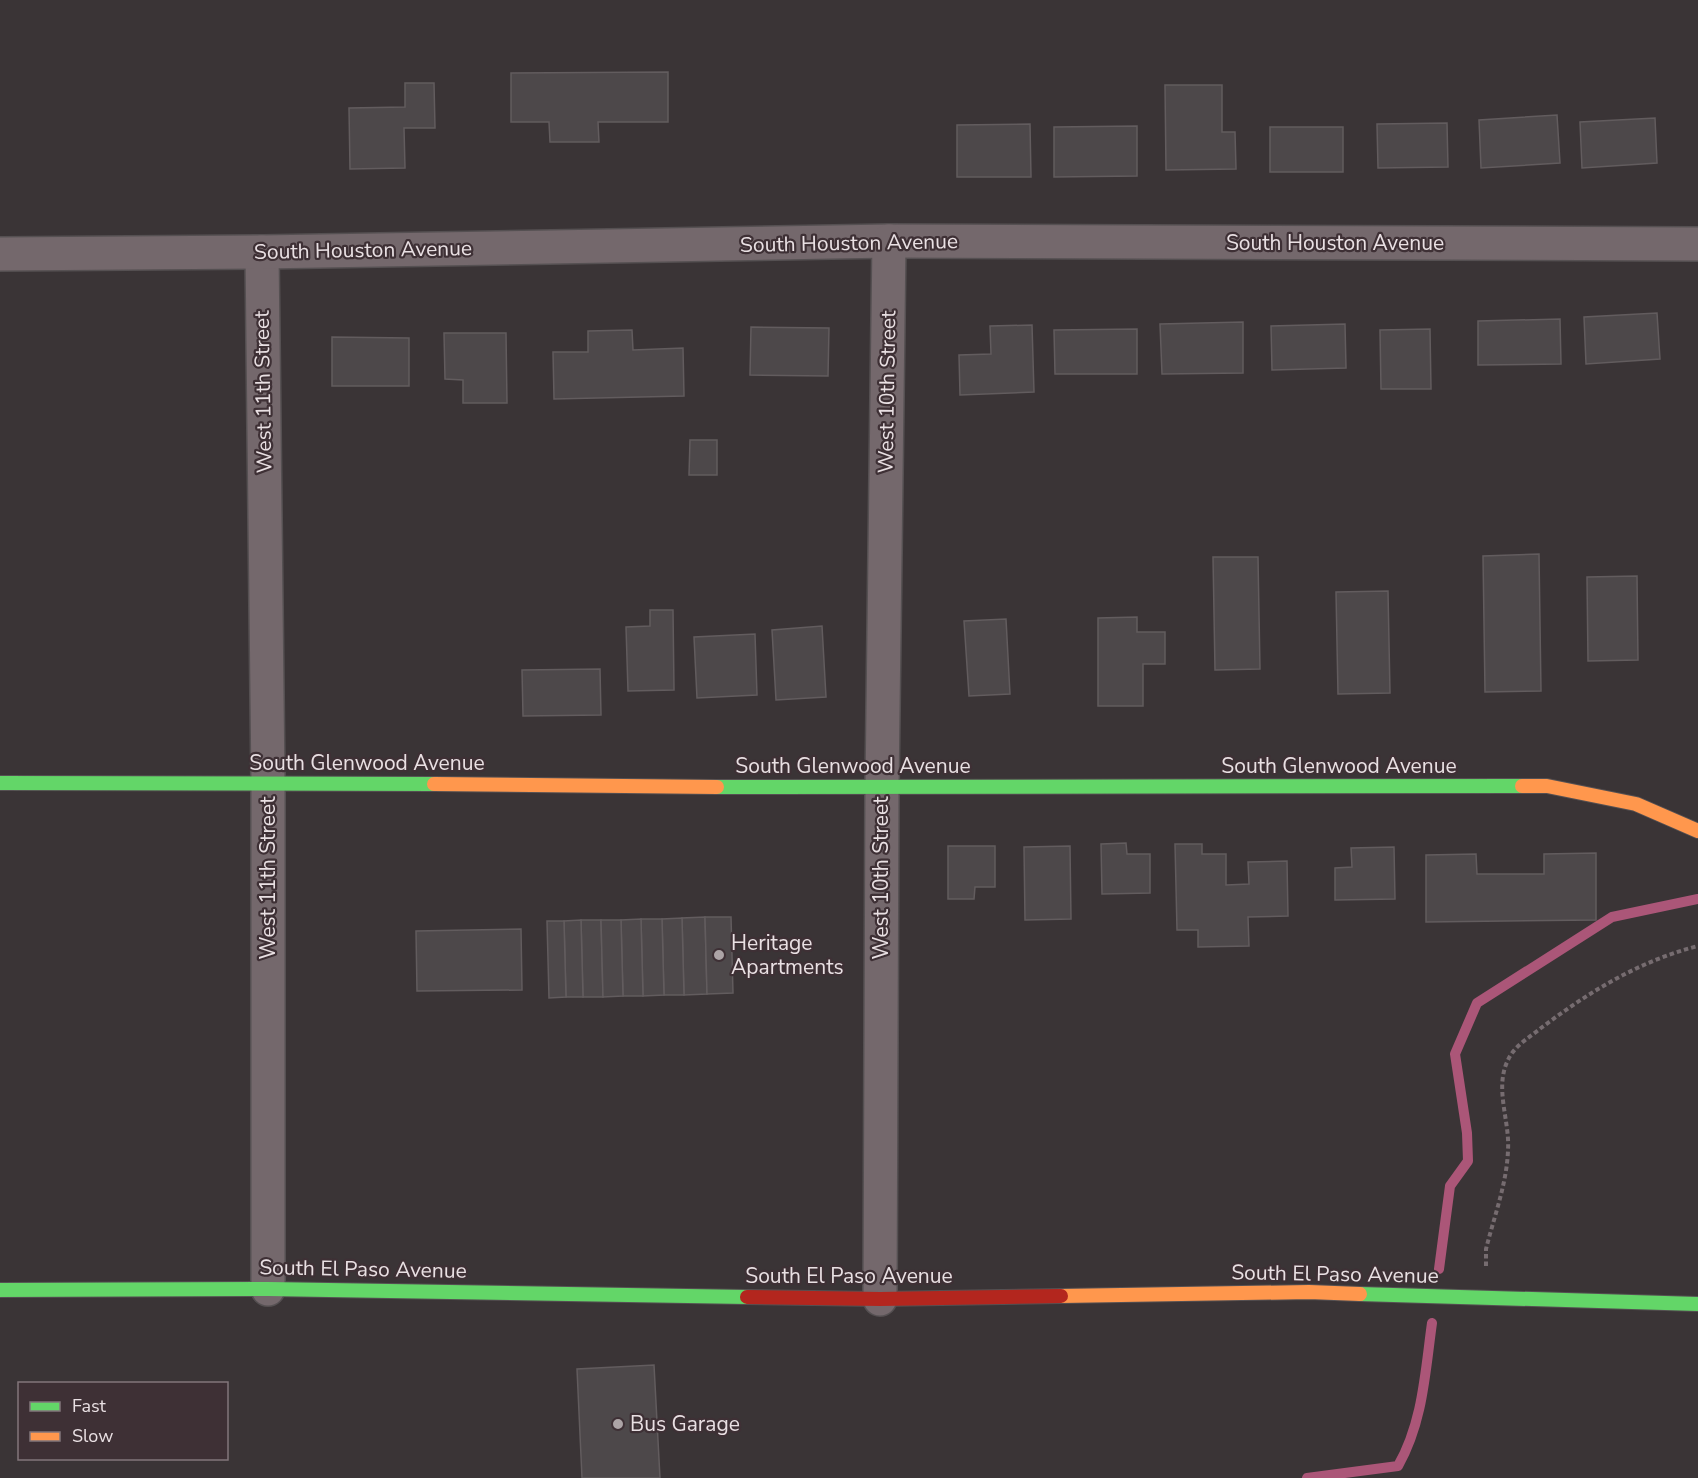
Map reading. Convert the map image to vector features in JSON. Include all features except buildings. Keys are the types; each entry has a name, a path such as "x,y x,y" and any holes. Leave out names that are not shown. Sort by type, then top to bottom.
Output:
{"street":[{"name":"South Houston Avenue","path":"0,254 889,242 1698,244"},
{"name":"West 10th Street","path":"880,1299 882,788 889,242"},
{"name":"West 11th Street","path":"262,252 268,783 268,1288"},
{"name":"South Glenwood Avenue","path":"0,783 882,788 1547,786 1635,804 1698,831"},
{"name":"South El Paso Avenue","path":"0,1290 268,1288 880,1299 1309,1292 1698,1304"}],"path":[{"path":"1486,1298 1486,1249 1509,1149 1502,1093 1508,1059 1520,1045 1557,1016 1609,982 1646,963 1698,946"}],"waterway":[{"path":"1439,1269 1450,1186 1468,1161 1467,1133 1455,1054 1477,1003 1612,917 1698,899"},
{"path":"1307,1478 1398,1466 1418,1415 1432,1323"}],"traffic: fast":[{"path":"0,783 434,784"},
{"path":"717,787 1522,786"},
{"path":"0,1290 268,1289 747,1297"},
{"path":"1360,1294 1698,1304"}],"traffic: slow":[{"path":"434,784 717,787"},
{"path":"1522,786 1547,786 1636,804 1698,831"},
{"path":"1061,1296 1309,1292 1360,1294"}],"traffic: jam":[{"path":"747,1297 880,1299 1061,1296"}],"place":[{"name":"Heritage Apartments","path":"719,955"},
{"name":"Bus Garage","path":"618,1424"}]}
